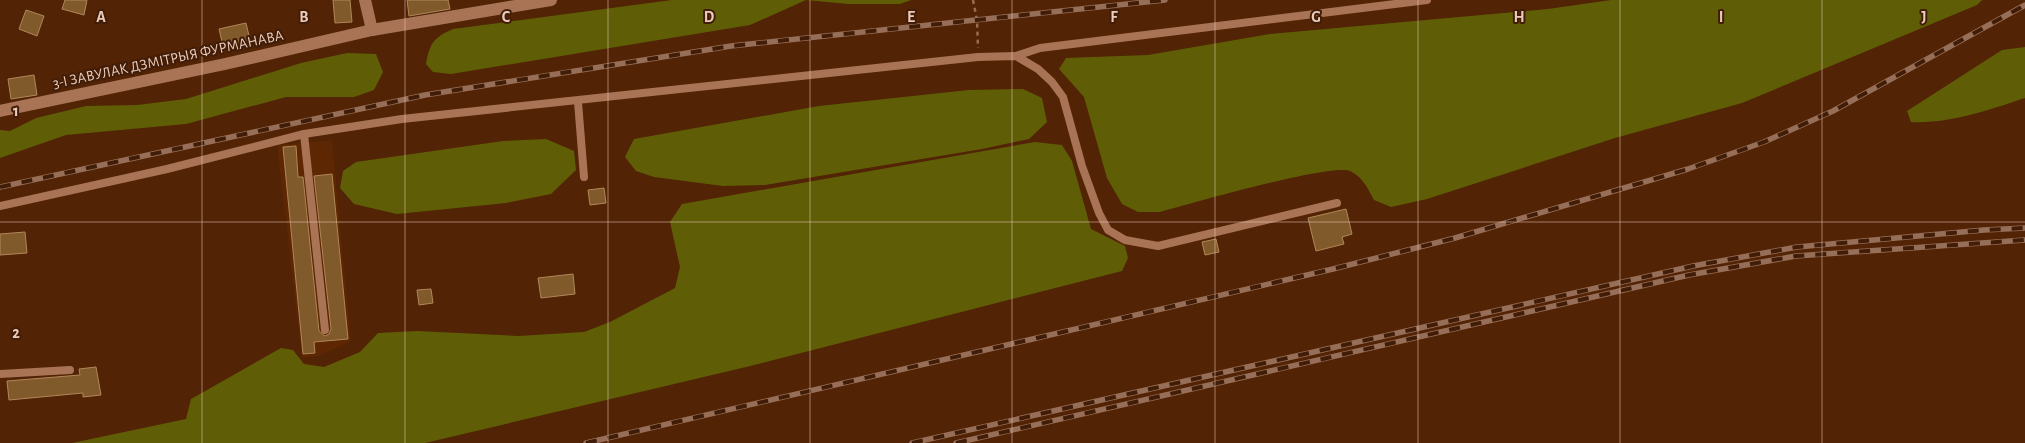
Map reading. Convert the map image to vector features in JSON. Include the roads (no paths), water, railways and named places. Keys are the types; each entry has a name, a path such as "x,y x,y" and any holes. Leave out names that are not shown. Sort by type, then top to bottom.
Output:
{"street":[{"path":"365,0 372,30"},
{"name":"3-І ЗАВУЛАК ДЗМІТРЫЯ ФУРМАНАВА","path":"0,111 226,64 372,30 524,2 552,0"}],"lane":[{"path":"0,206 167,169 304,134 402,119 578,102 978,57 1016,56 1040,48 1427,0"},
{"path":"1016,56 1038,69 1062,97 1082,166 1099,213 1108,230 1125,240 1158,246 1337,203"},
{"path":"578,102 584,177"},
{"path":"304,134 325,330"},
{"path":"0,374 70,370"}],"railway":[{"path":"0,187 425,95 731,46 1165,0"},
{"path":"586,443 1333,269 1455,238 1688,169 1764,142 1833,111 2025,5"},
{"path":"912,443 1693,266 1797,247 2025,228"},
{"path":"956,443 1689,275 1796,256 2025,240"}]}
